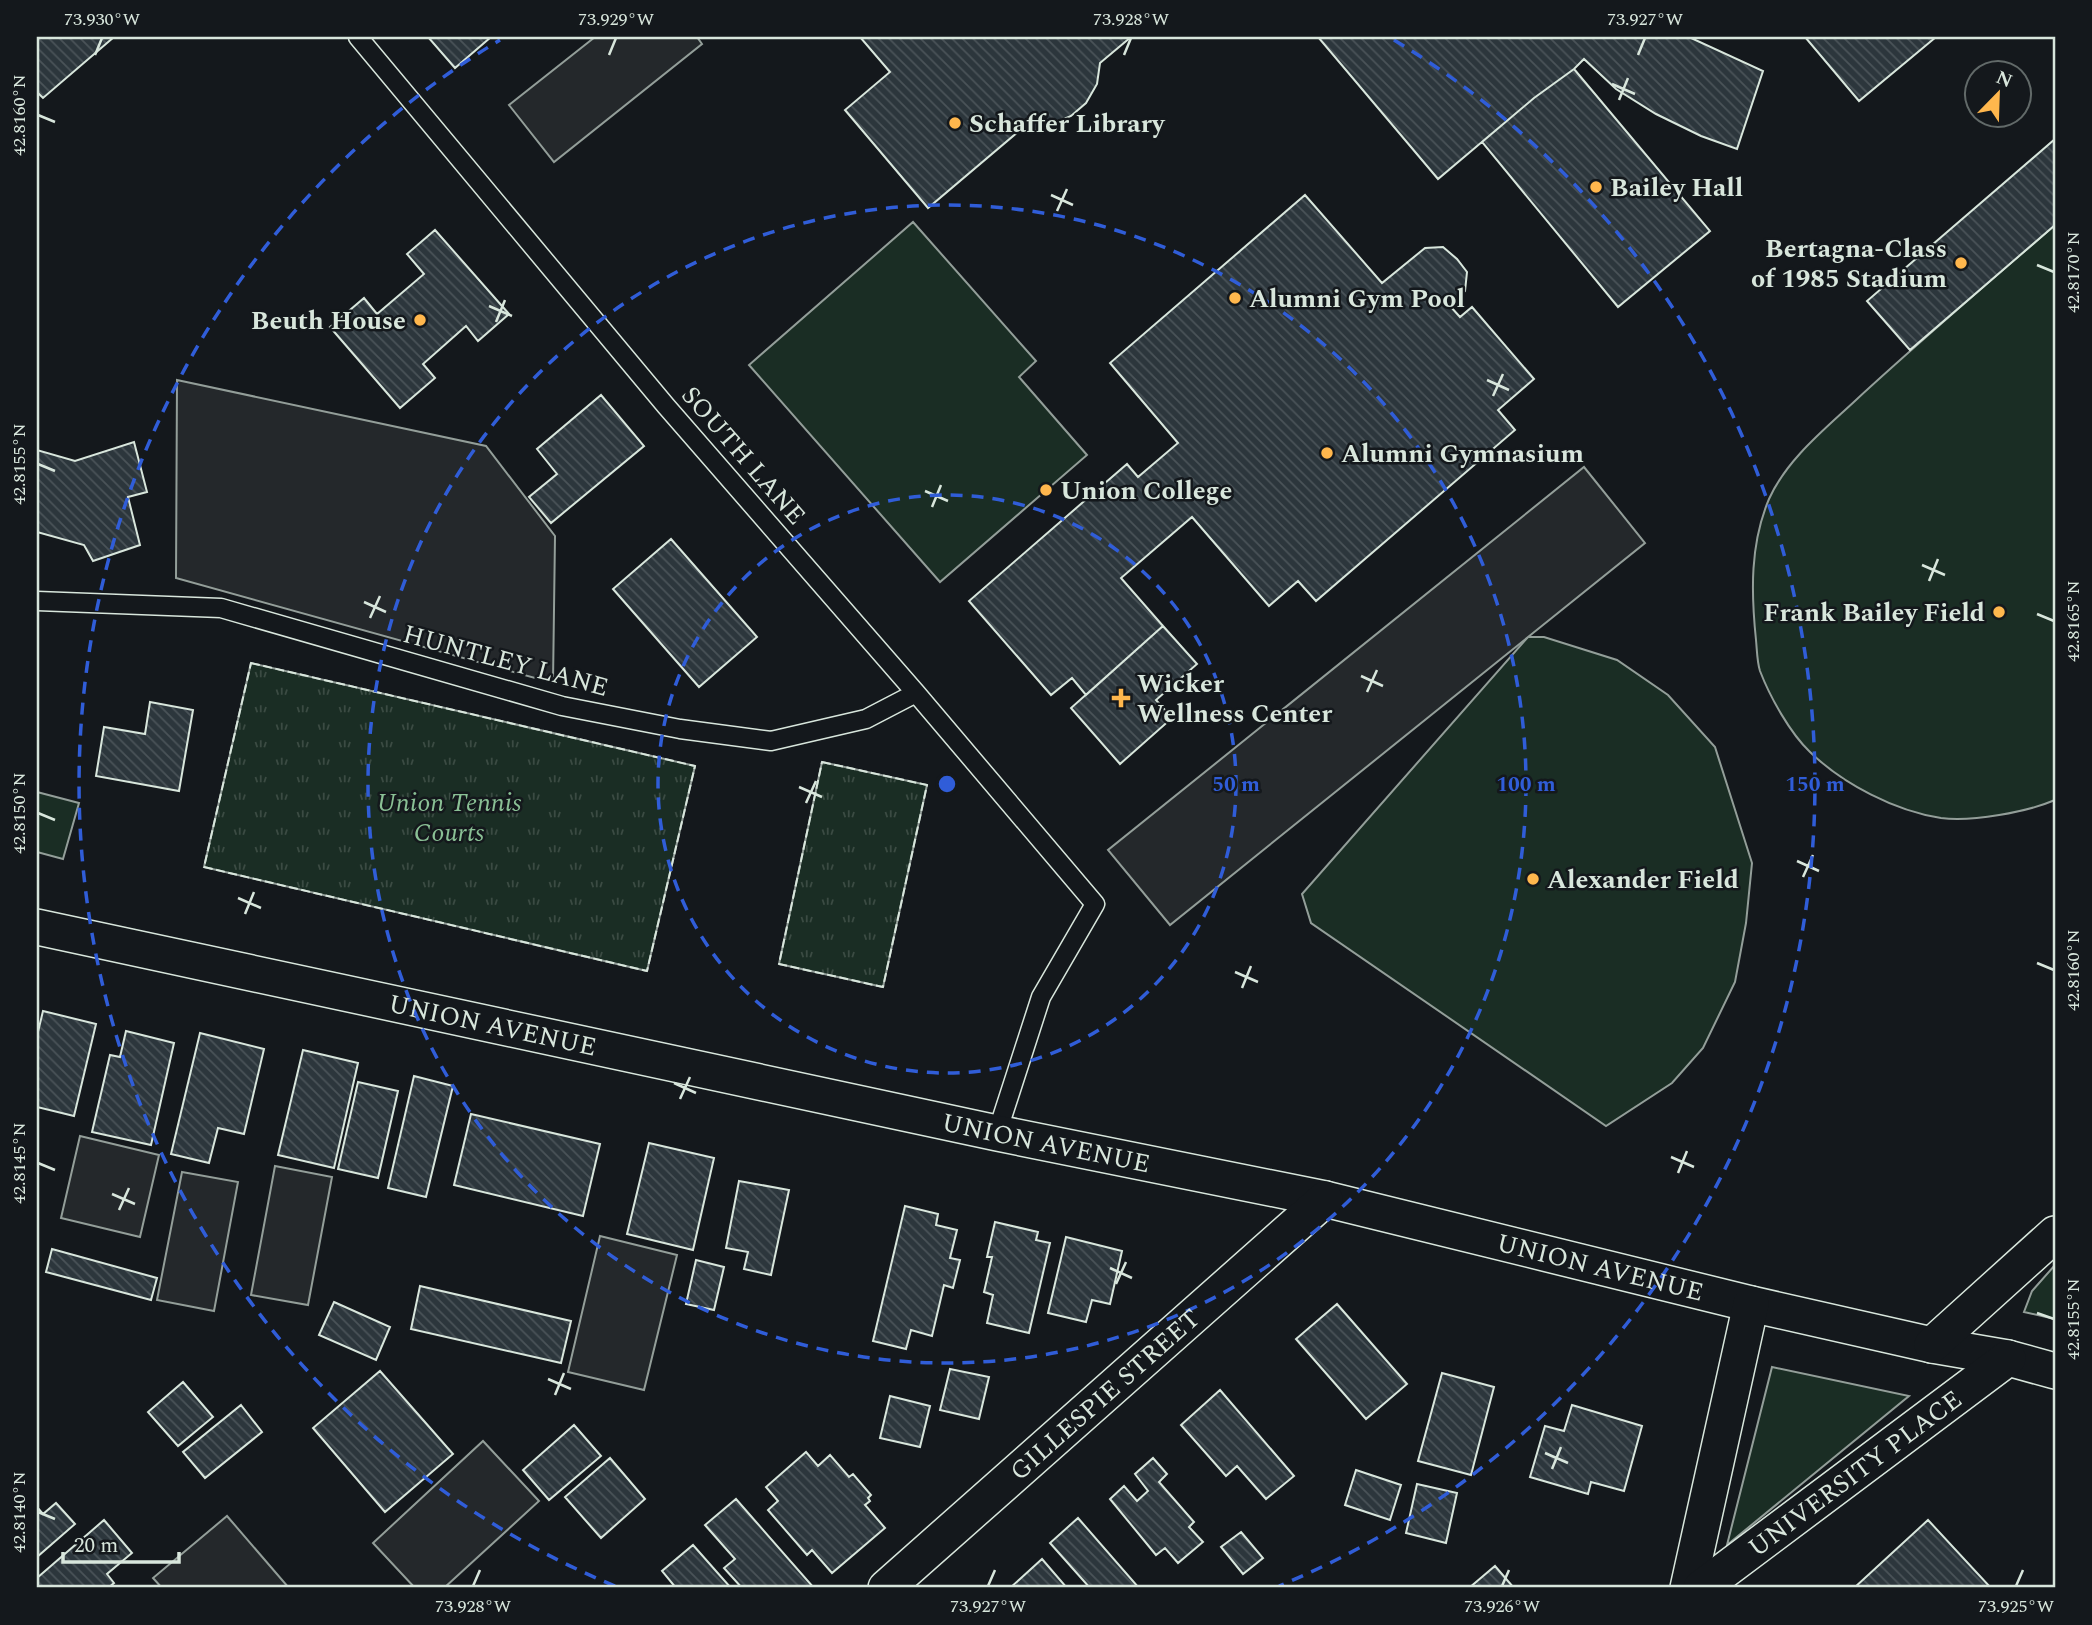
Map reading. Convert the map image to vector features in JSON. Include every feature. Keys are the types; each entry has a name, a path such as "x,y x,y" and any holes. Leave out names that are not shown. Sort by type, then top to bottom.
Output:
{"street":[{"name":"UNION AVENUE","path":"37,927 997,1133 1325,1199 1751,1304 1932,1345 2008,1358 2055,1371"},
{"name":"GILLESPIE STREET","path":"886,1588 1325,1199"},
{"path":"1932,1345 2055,1234"},
{"path":"1688,1588 1751,1304"},
{"name":"UNIVERSITY PLACE","path":"1701,1588 2008,1358"}],"lane":[{"name":"SOUTH LANE","path":"358,37 666,406 1095,904 1041,997 997,1133"},
{"name":"HUNTLEY LANE","path":"37,601 221,608 562,706 680,729 771,741 866,719 916,693"}],"green space":[{"path":"913,222 1036,361 1019,377 1087,455 940,582 749,365"},
{"path":"2055,225 2055,800 1999,815 1941,818 1888,802 1838,775 1810,752 1781,714 1764,681 1758,660 1753,586 1758,533 1777,484 1808,445"},
{"name":"Alexander Field","path":"1528,637 1544,637 1617,660 1668,695 1715,747 1752,863 1746,923 1735,982 1703,1048 1672,1083 1606,1126 1311,923 1302,894"},
{"name":"Union Tennis Courts","path":"251,663 695,766 647,971 204,867"},
{"path":"822,762 927,785 883,987 779,964"},
{"path":"37,792 79,803 63,859 37,852"},
{"path":"2055,1265 2055,1319 2024,1312 2032,1291"},
{"path":"1772,1367 1909,1396 1727,1545"}],"shaded area":[{"path":"595,37 697,37 702,44 554,162 509,105"},
{"path":"177,380 486,446 555,536 553,683 176,578"},
{"path":"1584,467 1645,543 1170,925 1108,850"},
{"path":"80,1136 159,1155 140,1237 61,1218"},
{"path":"275,1166 332,1177 308,1305 251,1295"},
{"path":"182,1172 238,1182 214,1311 157,1300"},
{"path":"600,1236 677,1255 644,1390 568,1372"},
{"path":"483,1441 539,1501 444,1588 415,1588 373,1543"},
{"path":"227,1516 289,1588 162,1588 153,1578"}],"building":[{"path":"37,37 114,37 43,98 37,92"},
{"path":"428,37 491,37 455,68"},
{"name":"Schaffer Library","path":"860,37 1131,37 1100,63 1097,84 1086,103 1071,116 1038,130 1019,131 928,208 845,110 890,72"},
{"path":"1318,37 1689,37 1763,71 1737,149 1701,136 1656,114 1616,89 1584,59 1438,179"},
{"path":"1805,37 1936,37 1859,101"},
{"name":"Bailey Hall","path":"1574,69 1710,231 1618,307 1482,142 1534,98"},
{"name":"Bertagna-Class of 1985 Stadium","path":"2055,139 2055,225 1910,350 1867,301"},
{"name":"Alumni Gymnasium","path":"1305,195 1382,283 1425,248 1443,247 1457,259 1467,272 1465,291 1450,306 1460,317 1472,307 1534,379 1498,410 1515,430 1316,601 1298,581 1269,606 1192,517 1121,578 1163,626 1086,695 1072,678 1051,695 969,601 1127,464 1138,477 1178,443 1110,363"},
{"name":"Beuth House","path":"435,230 509,314 478,341 466,326 423,364 435,378 400,408 330,327 364,298 377,314 424,274 407,254"},
{"path":"601,395 644,446 551,523 529,497 557,474 537,449"},
{"path":"134,442 147,492 128,497 140,545 93,561 84,545 37,532 37,450 75,461"},
{"path":"671,539 757,637 699,687 613,589"},
{"name":"Wicker Wellness Center","path":"1163,626 1197,664 1156,700 1172,718 1120,764 1071,708"},
{"path":"150,702 193,710 179,791 96,776 104,727 145,734"},
{"path":"43,1011 96,1024 74,1116 37,1107 37,1036"},
{"path":"126,1031 174,1043 151,1145 92,1132 110,1055 120,1057"},
{"path":"200,1033 264,1049 244,1134 218,1128 209,1163 171,1154"},
{"path":"303,1050 358,1063 334,1168 278,1155"},
{"path":"414,1076 453,1086 426,1197 388,1188"},
{"path":"358,1082 398,1091 378,1178 338,1169"},
{"path":"471,1114 600,1144 583,1216 454,1185"},
{"path":"649,1143 714,1158 693,1250 627,1234"},
{"path":"739,1181 789,1190 771,1275 744,1269 748,1252 726,1248"},
{"path":"905,1206 938,1214 936,1225 957,1230 950,1258 960,1260 953,1288 944,1285 932,1336 911,1330 906,1349 873,1341"},
{"path":"995,1222 1038,1232 1036,1240 1050,1243 1029,1333 987,1323 993,1295 984,1292 992,1257 987,1257"},
{"path":"1066,1237 1122,1251 1110,1304 1092,1300 1086,1322 1048,1313"},
{"path":"52,1249 157,1278 151,1300 46,1272"},
{"path":"696,1260 724,1267 714,1310 686,1304"},
{"path":"420,1286 571,1321 561,1363 411,1329"},
{"path":"334,1302 390,1327 376,1360 319,1335"},
{"path":"1337,1304 1407,1384 1366,1419 1296,1339"},
{"path":"950,1369 989,1377 979,1419 940,1410"},
{"path":"380,1371 453,1454 385,1512 313,1428"},
{"path":"1442,1373 1494,1387 1471,1475 1418,1461"},
{"path":"183,1382 213,1417 178,1446 148,1412"},
{"path":"1220,1390 1294,1476 1266,1499 1237,1466 1226,1476 1181,1425"},
{"path":"890,1396 930,1406 920,1447 880,1438"},
{"path":"241,1405 262,1432 205,1478 183,1452"},
{"path":"1572,1405 1642,1426 1624,1491 1591,1482 1588,1494 1530,1477 1545,1426 1564,1431"},
{"path":"574,1425 601,1456 549,1500 523,1470"},
{"path":"806,1452 818,1466 830,1455 849,1477 853,1474 871,1495 868,1498 870,1501 865,1505 885,1528 832,1573 812,1550 807,1555 768,1510 778,1501 766,1487"},
{"path":"610,1458 645,1499 601,1538 565,1497"},
{"path":"1153,1458 1167,1474 1159,1482 1194,1522 1189,1527 1203,1542 1178,1563 1165,1548 1156,1555 1110,1499 1124,1486 1137,1501 1148,1491 1135,1474"},
{"path":"1356,1470 1401,1485 1390,1520 1345,1505"},
{"path":"1417,1484 1457,1493 1446,1543 1406,1533"},
{"path":"736,1499 814,1588 742,1588 724,1568 735,1559 705,1525"},
{"path":"56,1503 75,1524 37,1557 37,1507 43,1514"},
{"path":"1078,1518 1139,1588 1090,1588 1050,1543"},
{"path":"104,1520 132,1553 107,1574 114,1583 108,1588 37,1588 37,1578"},
{"path":"1928,1520 1991,1588 1854,1588"},
{"path":"1241,1532 1263,1558 1243,1574 1221,1547"},
{"path":"693,1545 731,1588 676,1588 662,1571"},
{"path":"1042,1559 1067,1588 1010,1588"},
{"path":"1495,1566 1514,1588 1469,1588"}],"fence":[{"path":"251,663 695,766 647,971 204,867 251,663"},
{"path":"822,762 927,785 883,987 779,964 822,762"}],"place":[{"name":"Schaffer Library","path":"955,123"},
{"name":"Bailey Hall","path":"1596,187"},
{"name":"Bertagna-Class of 1985 Stadium","path":"1961,263"},
{"name":"Alumni Gym Pool","path":"1235,298"},
{"name":"Beuth House","path":"420,320"},
{"name":"Alumni Gymnasium","path":"1327,453"},
{"name":"Union College","path":"1046,490"},
{"name":"Frank Bailey Field","path":"1999,612"},
{"name":"Wicker Wellness Center","path":"1121,698"},
{"name":"Alexander Field","path":"1533,879"}]}
